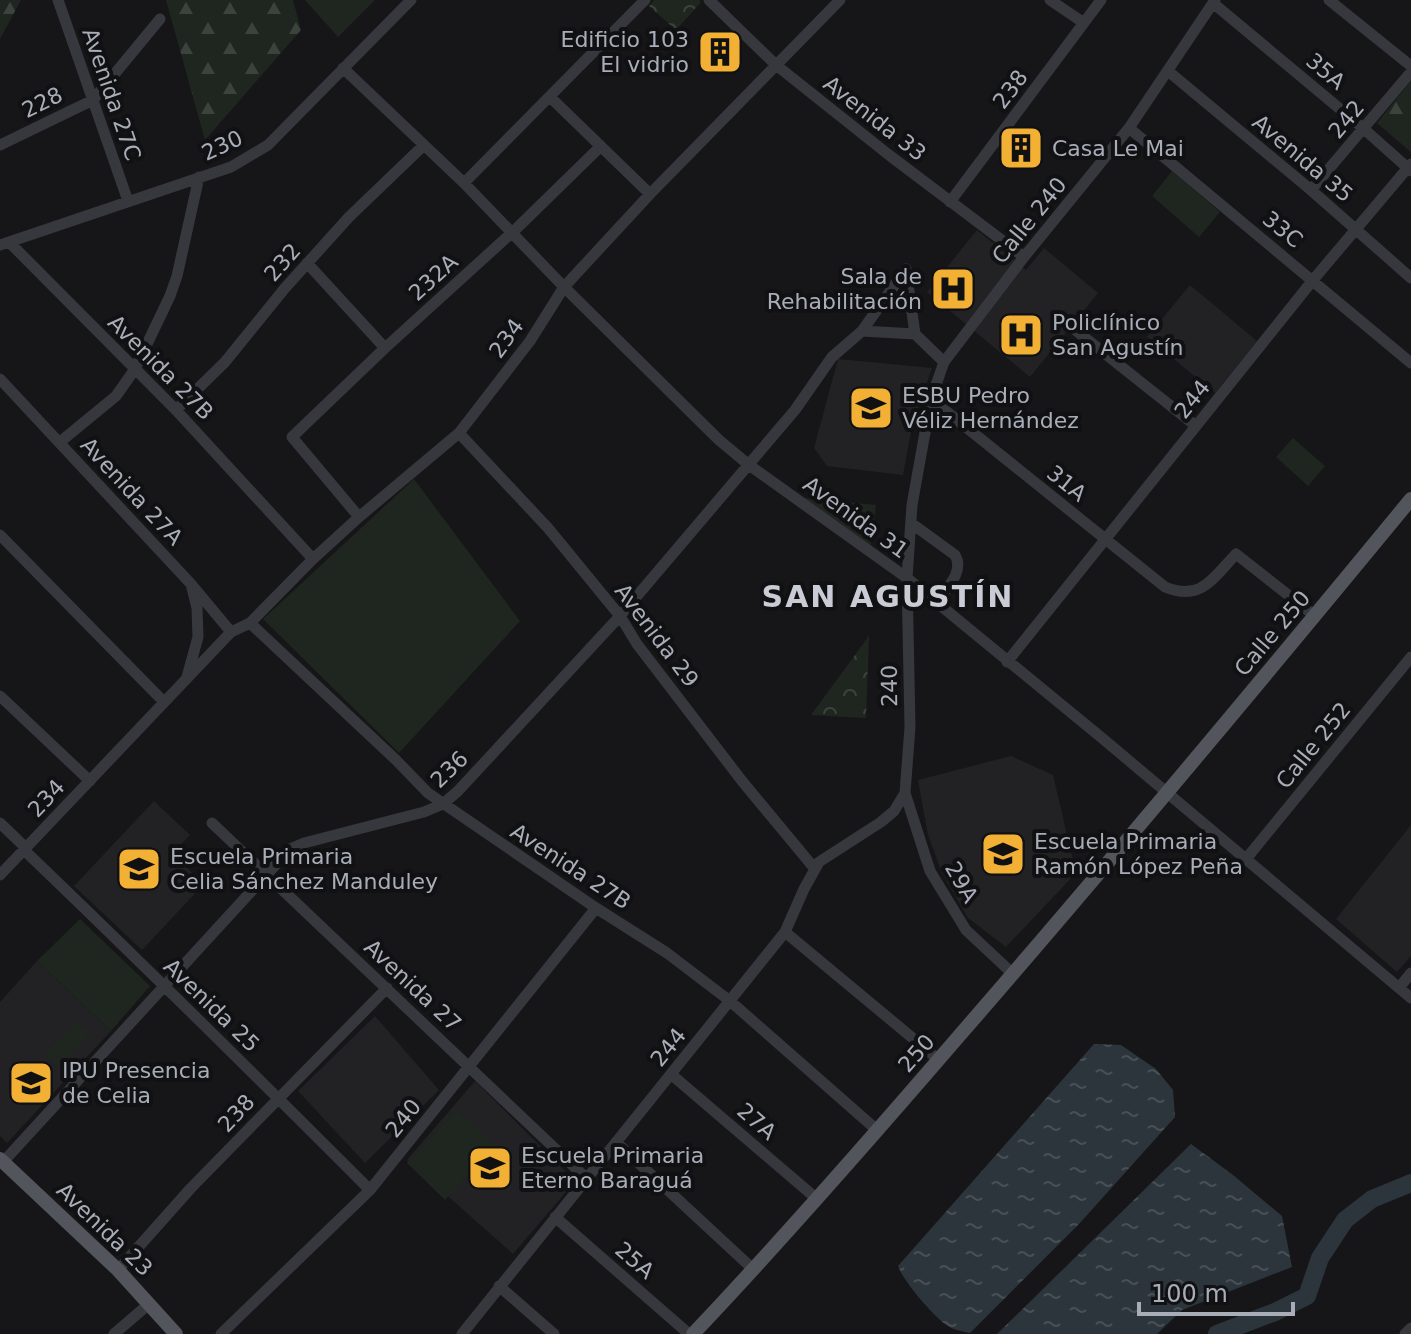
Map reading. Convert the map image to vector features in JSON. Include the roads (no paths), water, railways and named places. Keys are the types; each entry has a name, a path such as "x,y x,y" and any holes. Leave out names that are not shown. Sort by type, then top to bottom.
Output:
{"main road":[{"name":"Calle 250","path":"1167,795 1411,499"},
{"name":"250","path":"691,1334 754,1270 878,1131 1167,795"},
{"name":"Avenida 23","path":"1,1160 118,1270 176,1334"}],"street":[{"name":"Avenida 27C","path":"58,0 128,201"},
{"name":"230","path":"4,244 231,167 268,145 411,0"},
{"path":"464,183 645,0"},
{"name":"Avenida 33","path":"709,0 776,65 1024,257"},
{"name":"234","path":"0,875 231,632 250,623 359,517 459,433 530,341 564,287 650,194 840,0"},
{"path":"1050,0 1084,23"},
{"name":"238","path":"950,202 1101,0"},
{"path":"1329,0 1411,69"},
{"name":"Calle 240","path":"907,578 922,445 931,399 944,362 1129,128 1214,1"},
{"name":"35A","path":"1214,1 1410,168"},
{"name":"228","path":"0,145 93,100 160,19"},
{"name":"Avenida 31","path":"343,68 464,183 719,440 749,465 907,578 1411,998"},
{"name":"242","path":"1311,190 1411,69"},
{"name":"Avenida 35","path":"1168,71 1411,278"},
{"path":"550,97 650,194"},
{"name":"33C","path":"1129,128 1411,363"},
{"name":"232","path":"176,410 225,362 349,217 424,145"},
{"name":"232A","path":"359,517 292,437 601,146"},
{"name":"244","path":"1007,662 1313,280 1410,168"},
{"path":"60,442 116,396 135,369 177,276 199,177"},
{"name":"Avenida 27B","path":"4,244 176,410 313,559"},
{"path":"307,263 385,348"},
{"path":"862,331 906,269 915,334 944,362"},
{"path":"1074,329 1196,426"},
{"path":"862,331 915,334"},
{"name":"236","path":"1,1160 290,849 424,812 443,804 458,791 620,616 795,410 832,357 862,331"},
{"name":"Avenida 27A","path":"0,379 191,584 231,632"},
{"name":"31A","path":"931,399 1165,587 1181,594 1209,584 1236,554 1315,616"},
{"name":"Avenida 29","path":"459,433 548,528 620,616 637,644 742,781 815,869"},
{"path":"911,523 955,555 959,563 958,572 936,603"},
{"path":"0,535 164,702"},
{"name":"240","path":"905,793 910,727 907,578"},
{"name":"234","path":"186,679 198,637 197,608 191,584"},
{"name":"Avenida 27B","path":"250,623 428,793 667,953 730,1001 878,1131"},
{"name":"Calle 252","path":"1246,859 1411,657"},
{"path":"0,696 90,781"},
{"name":"244","path":"462,1334 785,932 815,869 825,858 881,822 894,811 905,793"},
{"name":"29A","path":"905,793 930,871 966,930 1013,974"},
{"name":"Avenida 25","path":"0,823 370,1190"},
{"name":"Avenida 27","path":"212,823 586,1178"},
{"name":"240","path":"221,1334 370,1190 596,908"},
{"path":"785,932 939,1060"},
{"path":"1399,988 1411,973"},
{"name":"238","path":"118,1270 191,1188 387,988"},
{"name":"27A","path":"672,1075 817,1199"},
{"path":"616,1142 754,1270"},
{"name":"25A","path":"555,1217 691,1334"},
{"path":"499,1286 554,1334"},
{"path":"114,1334 150,1303"},
{"path":"1405,1334 1411,1328"}],"water":[{"path":"1094,1044 1121,1045 1156,1069 1173,1090 1175,1117 1079,1224 970,1333 951,1328 918,1297 898,1266"},
{"path":"1191,1144 1282,1216 1292,1267 1182,1310 1157,1334 997,1334"}],"waterway":[{"path":"1217,1334 1307,1296 1320,1258 1345,1220 1372,1199 1411,1183"}],"place":[{"name":"Edificio 103 El vidrio","path":"720,52"},
{"name":"Casa Le Mai","path":"1021,148"},
{"name":"Sala de Rehabilitación","path":"953,289"},
{"name":"Policlínico San Agustín","path":"1021,335"},
{"name":"ESBU Pedro Véliz Hernández","path":"871,408"},
{"name":"Escuela Primaria Ramón López Peña","path":"1003,854"},
{"name":"Escuela Primaria Celia Sánchez Manduley","path":"139,869"},
{"name":"IPU Presencia de Celia","path":"31,1083"},
{"name":"Escuela Primaria Eterno Baraguá","path":"490,1168"}],"district":[{"name":"SAN AGUSTÍN","path":"888,597"}]}
